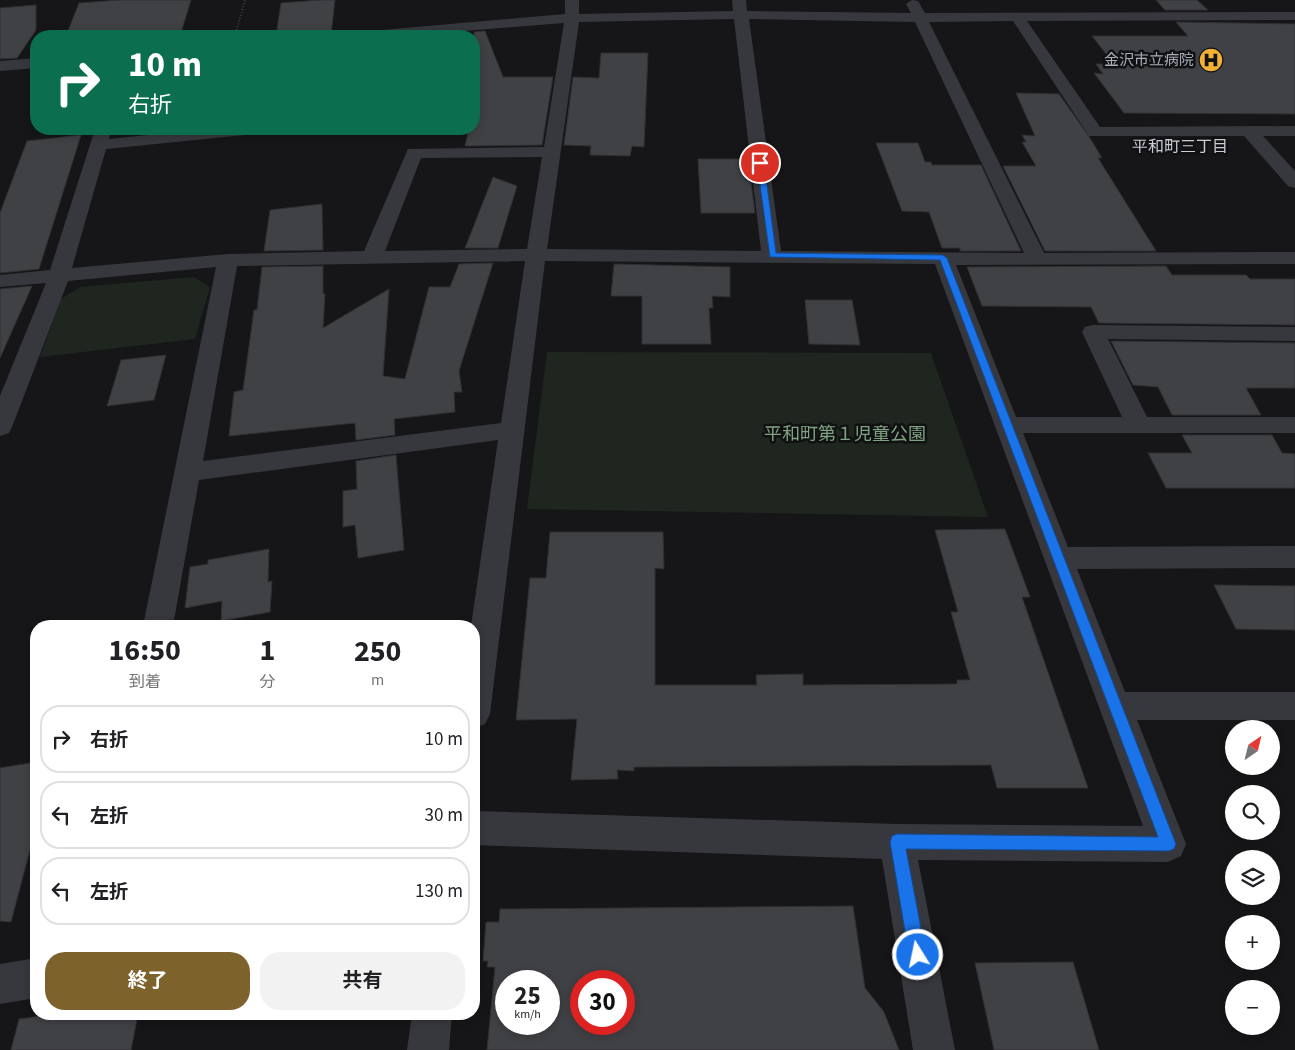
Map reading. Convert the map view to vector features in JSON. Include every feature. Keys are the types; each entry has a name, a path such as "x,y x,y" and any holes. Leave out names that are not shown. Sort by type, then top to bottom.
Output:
{"street":[{"path":"480,669 536,255 572,18 572,0"},
{"path":"912,0 1038,259"},
{"path":"1088,0 1099,16"},
{"path":"1260,0 1280,16"},
{"path":"740,8 772,256"},
{"path":"426,30 572,18 740,8 920,18 1295,16"},
{"path":"1017,17 1095,132 1295,131"},
{"path":"0,66 30,64"},
{"path":"1248,131 1295,182"},
{"path":"0,427 60,276 100,137 138,135"},
{"path":"372,257 414,153 552,152"},
{"path":"0,281 228,260 372,257 536,255 1038,259 1295,258"},
{"path":"480,828 897,842 1168,844 943,258"},
{"path":"159,620 228,260"},
{"path":"1139,425 1093,332 1295,334"},
{"path":"1007,425 1295,425"},
{"path":"188,472 512,430"},
{"path":"1058,558 1295,557"},
{"path":"1115,706 1295,706"},
{"path":"897,842 934,1050"},
{"path":"0,984 30,979"},
{"path":"428,1050 431,1020"}],"path":[{"path":"237,30 246,0"}],"green space":[{"path":"194,277 210,287 195,339 40,357 61,299 80,287"},
{"name":"平和町第１児童公園","path":"547,352 931,353 988,517 527,509"}],"building":[{"path":"120,0 191,0 182,30 68,30 79,3"},
{"path":"335,0 332,30 277,30 281,3"},
{"path":"1156,0 1197,0 1208,10 1165,10"},
{"path":"36,5 36,30 30,30 30,39 17,58 0,59 0,8"},
{"path":"1176,22 1295,24 1295,114 1124,113 1094,73 1103,74 1096,64 1114,64 1092,36 1188,36"},
{"path":"480,31 485,31 503,77 553,77 542,145 465,146 468,135 480,135"},
{"path":"601,53 648,53 644,147 632,146 630,156 590,155 591,146 564,145 573,77 599,78"},
{"path":"1016,93 1059,94 1090,138 1102,158 1098,158 1156,251 1045,251 1003,166 1036,166 1022,142 1026,142 1022,135 1035,136"},
{"path":"81,135 39,269 0,273 0,213 27,141"},
{"path":"876,143 918,143 925,162 931,162 932,165 981,165 1021,251 960,251 960,248 942,248 929,212 902,211"},
{"path":"698,159 748,159 755,213 701,213"},
{"path":"493,177 517,186 498,248 465,248"},
{"path":"322,204 323,250 264,251 270,210"},
{"path":"493,263 459,371 462,392 454,392 455,412 394,419 395,435 356,440 355,423 229,436 234,392 243,390 254,310 257,310 262,267 323,266 323,294 325,294 323,328 389,289 383,376 405,379 429,287 450,287 459,264"},
{"path":"614,264 730,267 730,297 712,296 713,308 709,308 711,344 642,344 642,296 611,296"},
{"path":"1166,266 1172,275 1246,275 1250,279 1295,279 1295,325 1099,323 1091,307 982,306 967,267"},
{"path":"32,286 0,358 0,289"},
{"path":"805,300 852,300 860,345 809,344"},
{"path":"1111,341 1295,343 1295,388 1246,388 1261,415 1172,415 1158,387 1133,385"},
{"path":"166,355 154,400 107,406 121,360"},
{"path":"1182,435 1272,435 1282,453 1295,454 1295,488 1166,488 1148,453 1192,453"},
{"path":"396,455 404,550 358,558 355,525 343,527 343,491 357,489 356,461"},
{"path":"1005,529 1030,597 1022,597 1088,788 997,788 991,765 634,767 634,771 617,770 618,779 571,780 577,719 516,720 530,578 546,578 550,532 663,532 664,569 655,568 655,685 757,685 756,675 803,674 803,685 957,684 957,680 970,680 951,612 958,612 935,530"},
{"path":"269,549 268,582 272,581 270,612 221,620 222,601 185,608 190,567 208,564 208,560"},
{"path":"1214,585 1295,586 1295,630 1236,629"},
{"path":"30,763 30,850 11,922 0,921 0,768"},
{"path":"853,906 865,988 884,1012 899,1050 487,1050 495,967 487,967 488,961 483,961 486,922 499,922 500,909"},
{"path":"1073,962 1099,1050 994,1050 975,963"},
{"path":"30,1018 30,1020 137,1020 131,1050 11,1050 19,1019"}],"place":[{"name":"金沢市立病院","path":"1211,60"}],"district":[{"name":"平和町三丁目","path":"1180,147"}],"route":[{"path":"760,163 772,256 943,258 1168,844 897,842 918,955"}]}
